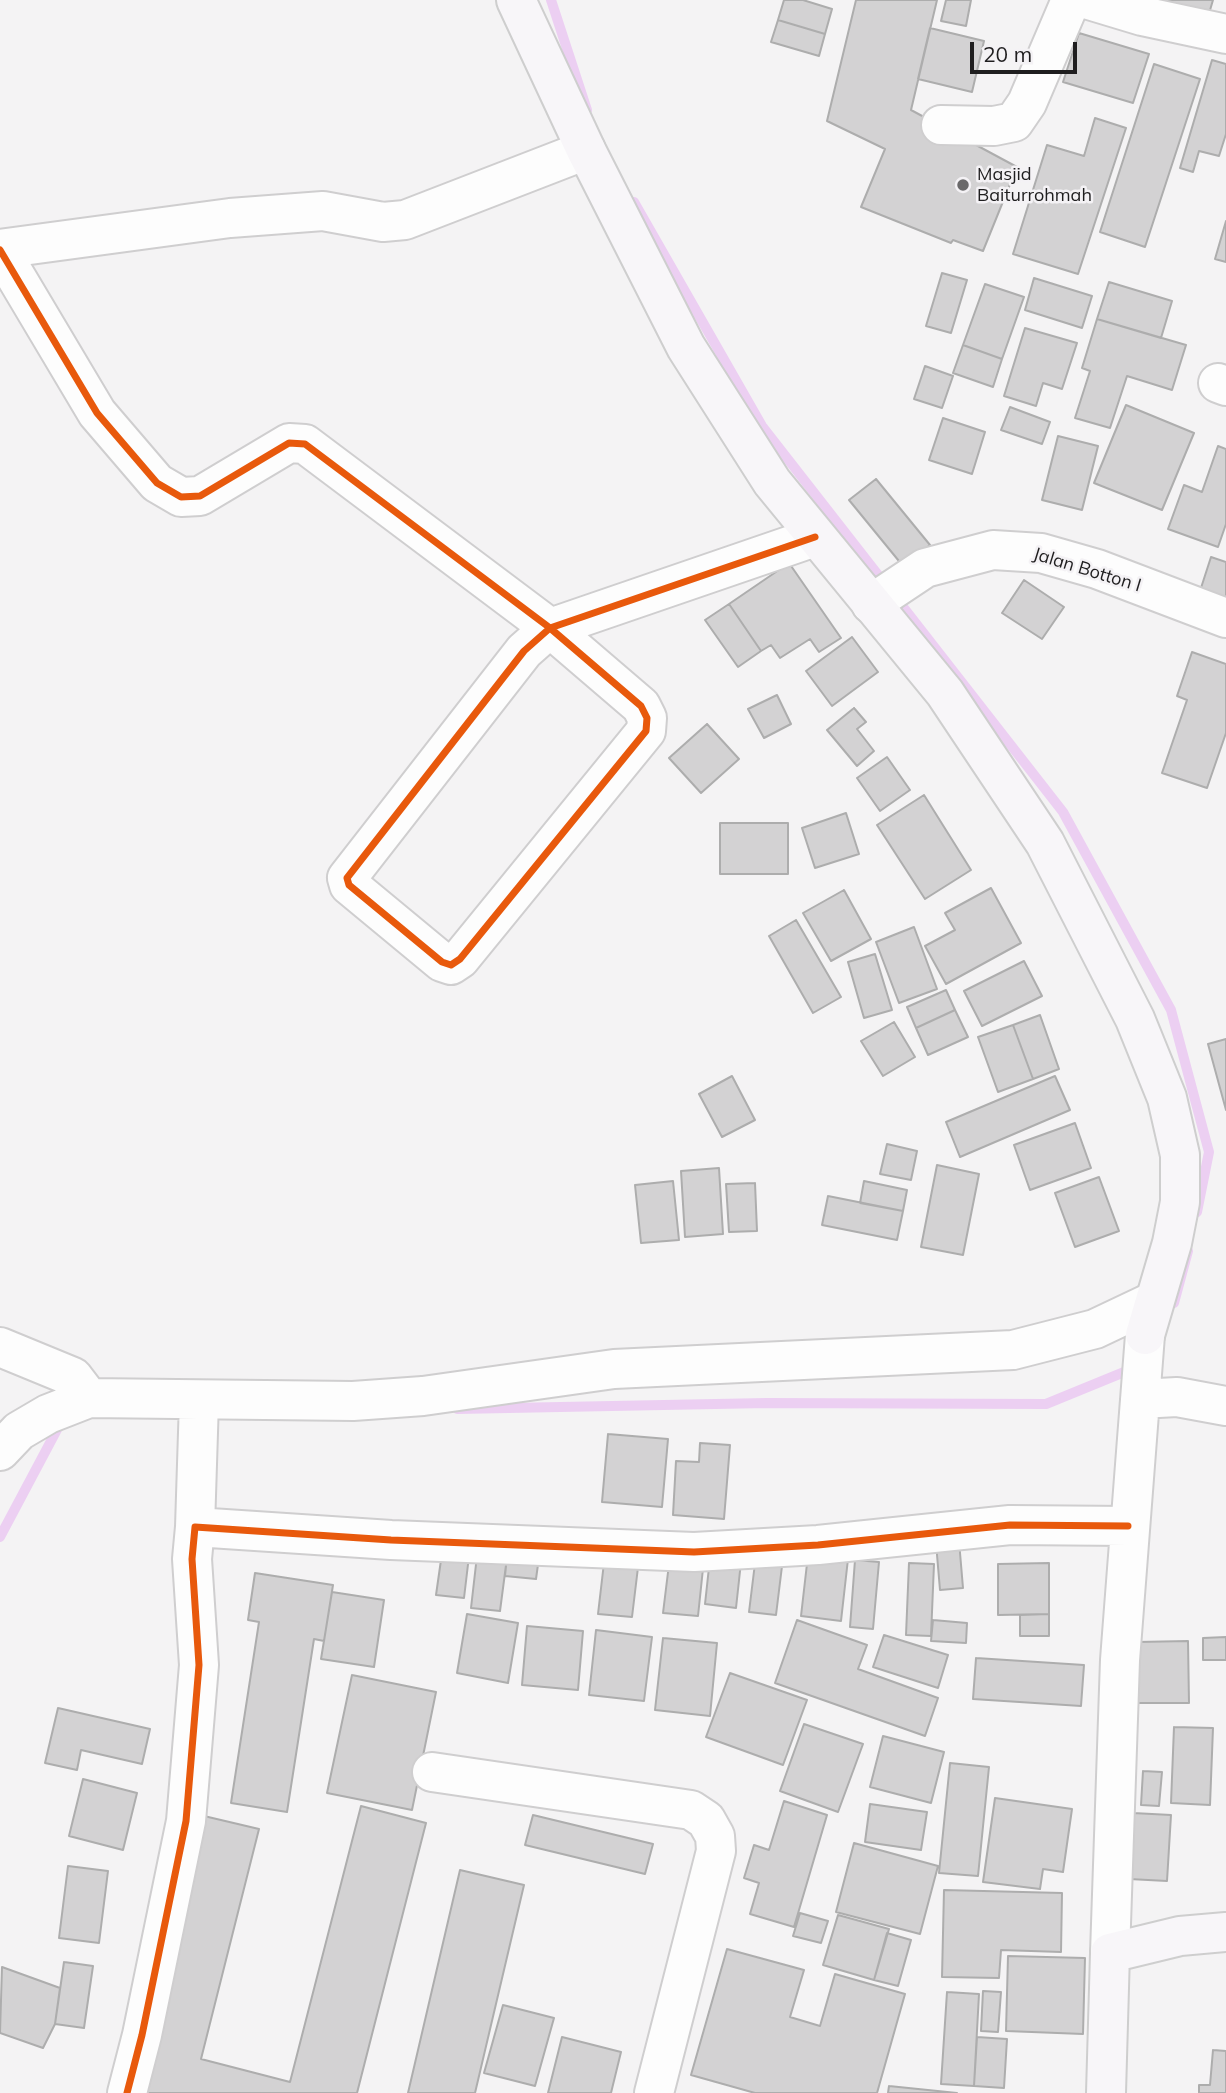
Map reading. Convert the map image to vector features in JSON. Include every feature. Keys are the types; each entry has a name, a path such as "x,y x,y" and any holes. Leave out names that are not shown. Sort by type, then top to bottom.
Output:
{"main road":[{"path":"516,0 586,150 686,346 772,482 815,537 888,593 945,693 1045,843 1135,1019 1167,1098 1180,1155 1180,1202 1172,1243 1149,1319"},
{"path":"1105,2093 1110,1953 1180,1936 1226,1932"}],"street":[{"path":"941,125 993,126 1014,122 1027,103 1071,0"},
{"path":"1089,0 1145,8 1226,34"},
{"path":"586,150 405,220 383,222 323,211 230,218 0,249 97,413 157,483 181,497 200,496 289,443 305,444 550,628 642,706 647,718 646,731 460,959 451,965 442,962 349,885 348,878 524,651 550,628 815,537"},
{"name":"Jalan Botton I","path":"888,593 925,568 993,550 1041,553 1097,569 1226,618"},
{"path":"0,1451 19,1431 48,1414 89,1398 199,1409 423,1396 614,1369 1013,1350 1095,1329 1149,1319 1128,1527 1120,1660 1110,1953"},
{"path":"0,1347 73,1377 89,1398"},
{"path":"1141,1386 1177,1397 1226,1406"},
{"path":"127,2093 142,2035 186,1821 199,1665 192,1559 199,1409"},
{"path":"195,1527 391,1540 694,1552 817,1545 1010,1525 1128,1527"},
{"path":"432,1772 691,1810 706,1821 715,1836 716,1851 654,2093"}],"building":[{"path":"784,0 803,0 832,9 825,34 778,20"},
{"path":"856,0 937,0 911,110 1017,167 983,251 953,240 951,243 861,207 885,149 827,121"},
{"path":"946,0 971,0 966,26 941,21"},
{"path":"1168,0 1213,0 1208,17 1167,4"},
{"path":"778,20 825,34 819,56 771,42"},
{"path":"930,28 984,41 972,92 918,79"},
{"path":"1079,33 1149,54 1133,103 1063,82"},
{"path":"1212,60 1226,64 1226,134 1219,156 1199,151 1193,172 1180,168"},
{"path":"1154,64 1200,79 1145,247 1100,232"},
{"path":"1095,118 1126,128 1078,274 1013,254 1047,145 1084,156"},
{"path":"1226,221 1226,262 1215,259"},
{"path":"942,273 967,280 951,333 926,326"},
{"path":"1034,278 1092,296 1082,328 1025,310"},
{"path":"1109,282 1172,301 1161,338 1097,319"},
{"path":"985,284 1024,297 1002,359 963,345"},
{"path":"1097,319 1186,345 1172,390 1127,376 1110,428 1075,418 1090,371 1082,368"},
{"path":"1025,328 1077,343 1062,389 1043,383 1036,406 1004,396"},
{"path":"963,345 1002,359 993,387 953,373"},
{"path":"925,366 953,376 942,408 914,399"},
{"path":"1126,405 1194,433 1162,510 1094,483"},
{"path":"1010,407 1050,422 1042,444 1001,430"},
{"path":"943,418 985,432 972,474 929,460"},
{"path":"1058,436 1098,446 1082,510 1042,500"},
{"path":"1218,446 1226,449 1226,524 1218,547 1168,529 1184,485 1202,492"},
{"path":"876,479 930,545 903,566 849,500"},
{"path":"1211,557 1226,562 1226,599 1200,591"},
{"path":"789,563 841,638 819,652 810,639 780,658 771,645 761,651 729,604"},
{"path":"1024,580 1064,607 1042,639 1002,613"},
{"path":"729,604 761,651 738,667 705,620"},
{"path":"852,637 878,672 832,706 806,671"},
{"path":"1192,652 1226,664 1226,733 1207,788 1162,773 1187,700 1177,696"},
{"path":"777,695 791,724 764,738 748,709"},
{"path":"854,708 866,722 857,729 874,751 857,766 827,730"},
{"path":"707,724 739,759 701,793 669,758"},
{"path":"887,757 910,790 880,811 857,778"},
{"path":"924,795 971,870 925,899 877,825"},
{"path":"846,813 859,854 815,868 802,828"},
{"path":"720,823 788,823 788,874 720,874"},
{"path":"991,888 1021,943 946,984 925,946 955,930 945,913"},
{"path":"844,890 871,939 831,961 803,913"},
{"path":"796,920 841,997 813,1013 769,936"},
{"path":"914,927 937,989 899,1003 876,942"},
{"path":"875,954 892,1010 864,1018 848,962"},
{"path":"1024,961 1042,996 982,1026 964,991"},
{"path":"946,990 955,1010 916,1028 907,1007"},
{"path":"955,1010 968,1037 928,1055 916,1028"},
{"path":"1040,1015 1059,1069 1033,1079 1013,1025"},
{"path":"894,1022 915,1057 883,1076 861,1041"},
{"path":"1013,1025 1033,1079 998,1092 978,1037"},
{"path":"1226,1039 1226,1110 1208,1044"},
{"path":"732,1076 755,1120 722,1137 699,1094"},
{"path":"1055,1076 1070,1110 960,1157 946,1122"},
{"path":"1075,1123 1091,1168 1030,1190 1014,1145"},
{"path":"887,1144 917,1151 911,1180 880,1174"},
{"path":"937,1165 979,1174 963,1255 921,1247"},
{"path":"719,1168 723,1234 685,1237 681,1171"},
{"path":"1099,1177 1119,1231 1075,1247 1055,1193"},
{"path":"673,1181 679,1240 641,1243 635,1185"},
{"path":"864,1181 907,1190 903,1211 860,1203"},
{"path":"755,1183 757,1231 729,1232 726,1184"},
{"path":"828,1196 903,1211 897,1240 822,1225"},
{"path":"608,1434 668,1439 662,1507 602,1502"},
{"path":"700,1443 730,1445 724,1519 673,1515 676,1461 699,1462"},
{"path":"959,1541 963,1588 940,1590 936,1543"},
{"path":"508,1546 540,1550 536,1579 505,1576"},
{"path":"478,1547 508,1550 500,1611 471,1608"},
{"path":"442,1553 469,1556 464,1598 436,1595"},
{"path":"605,1554 639,1559 632,1617 598,1614"},
{"path":"756,1555 783,1558 776,1615 749,1612"},
{"path":"808,1555 848,1559 841,1621 801,1616"},
{"path":"670,1556 704,1559 698,1616 663,1613"},
{"path":"710,1558 741,1562 736,1608 705,1604"},
{"path":"855,1560 879,1562 873,1629 850,1627"},
{"path":"909,1563 934,1564 931,1636 906,1635"},
{"path":"1049,1563 1049,1614 998,1615 998,1564"},
{"path":"255,1573 333,1585 324,1641 314,1639 287,1812 231,1803 259,1622 248,1620"},
{"path":"332,1592 384,1600 374,1667 321,1659"},
{"path":"467,1614 518,1623 508,1683 457,1673"},
{"path":"1049,1614 1049,1636 1020,1636 1020,1615"},
{"path":"797,1620 867,1645 858,1669 938,1698 925,1736 775,1683"},
{"path":"933,1620 967,1623 966,1643 931,1641"},
{"path":"527,1626 583,1631 578,1690 522,1685"},
{"path":"596,1630 652,1637 644,1701 589,1695"},
{"path":"884,1635 948,1655 938,1688 873,1667"},
{"path":"1226,1637 1226,1660 1203,1660 1203,1638"},
{"path":"663,1638 717,1643 710,1716 655,1710"},
{"path":"1188,1641 1189,1703 1138,1703 1137,1642"},
{"path":"976,1658 1084,1665 1081,1706 973,1699"},
{"path":"730,1673 807,1700 783,1765 706,1737"},
{"path":"352,1675 436,1692 412,1810 327,1793"},
{"path":"58,1708 150,1729 142,1764 81,1750 77,1770 45,1763"},
{"path":"804,1724 863,1744 838,1812 780,1791"},
{"path":"1174,1727 1213,1728 1210,1805 1171,1803"},
{"path":"883,1736 944,1752 931,1803 870,1787"},
{"path":"950,1763 989,1767 978,1876 939,1873"},
{"path":"1143,1771 1162,1772 1159,1806 1141,1805"},
{"path":"83,1779 137,1793 123,1850 69,1836"},
{"path":"995,1798 1072,1809 1063,1872 1043,1869 1040,1889 983,1882"},
{"path":"784,1801 827,1815 794,1927 750,1914 759,1883 744,1878 754,1845 769,1850"},
{"path":"870,1804 927,1812 921,1850 865,1842"},
{"path":"361,1806 426,1823 357,2093 134,2093 204,1816 259,1829 201,2059 290,2082"},
{"path":"1133,1813 1171,1815 1167,1881 1129,1879"},
{"path":"533,1815 653,1844 645,1874 525,1845"},
{"path":"854,1843 938,1866 920,1934 836,1912"},
{"path":"68,1866 108,1871 99,1943 59,1938"},
{"path":"460,1870 524,1885 475,2093 408,2093"},
{"path":"944,1890 1062,1893 1061,1952 1001,1950 999,1978 942,1977"},
{"path":"800,1913 828,1921 821,1943 793,1936"},
{"path":"838,1915 889,1929 874,1980 823,1965"},
{"path":"887,1933 911,1940 898,1986 874,1980"},
{"path":"727,1949 804,1970 790,2017 820,2026 835,1974 905,1994 877,2093 755,2093 691,2075"},
{"path":"1008,1956 1085,1958 1083,2034 1006,2031"},
{"path":"64,1962 93,1966 84,2028 55,2024"},
{"path":"2,1967 60,1988 55,2024 43,2048 0,2033"},
{"path":"983,1991 1001,1992 998,2032 981,2031"},
{"path":"947,1992 979,1994 974,2086 941,2084"},
{"path":"503,2005 554,2018 535,2086 484,2073"},
{"path":"562,2037 621,2052 611,2093 548,2093"},
{"path":"977,2037 1007,2039 1004,2088 974,2086"},
{"path":"1213,2050 1226,2051 1226,2093 1199,2093 1199,2085 1210,2085"},
{"path":"889,2086 957,2093 888,2093"}],"waterway":[{"path":"551,0 587,110"},
{"path":"634,202 762,426 1063,812 1171,1010 1209,1152 1197,1212"},
{"path":"1174,1303 1188,1251"},
{"path":"457,1409 767,1403 1046,1404 1134,1368"},
{"path":"0,1537 60,1424 65,1423"}],"cycle path":[{"path":"0,250 97,413 157,483 181,497 200,496 289,443 305,444 550,628 641,706 647,718 646,731 460,959 451,965 442,962 349,885 347,878 524,651 550,628 815,537"},
{"path":"127,2093 142,2035 186,1821 199,1665 192,1559 195,1527 391,1540 694,1552 818,1545 1010,1525 1128,1526"}],"place":[{"name":"Masjid Baiturrohmah","path":"963,185"}]}
